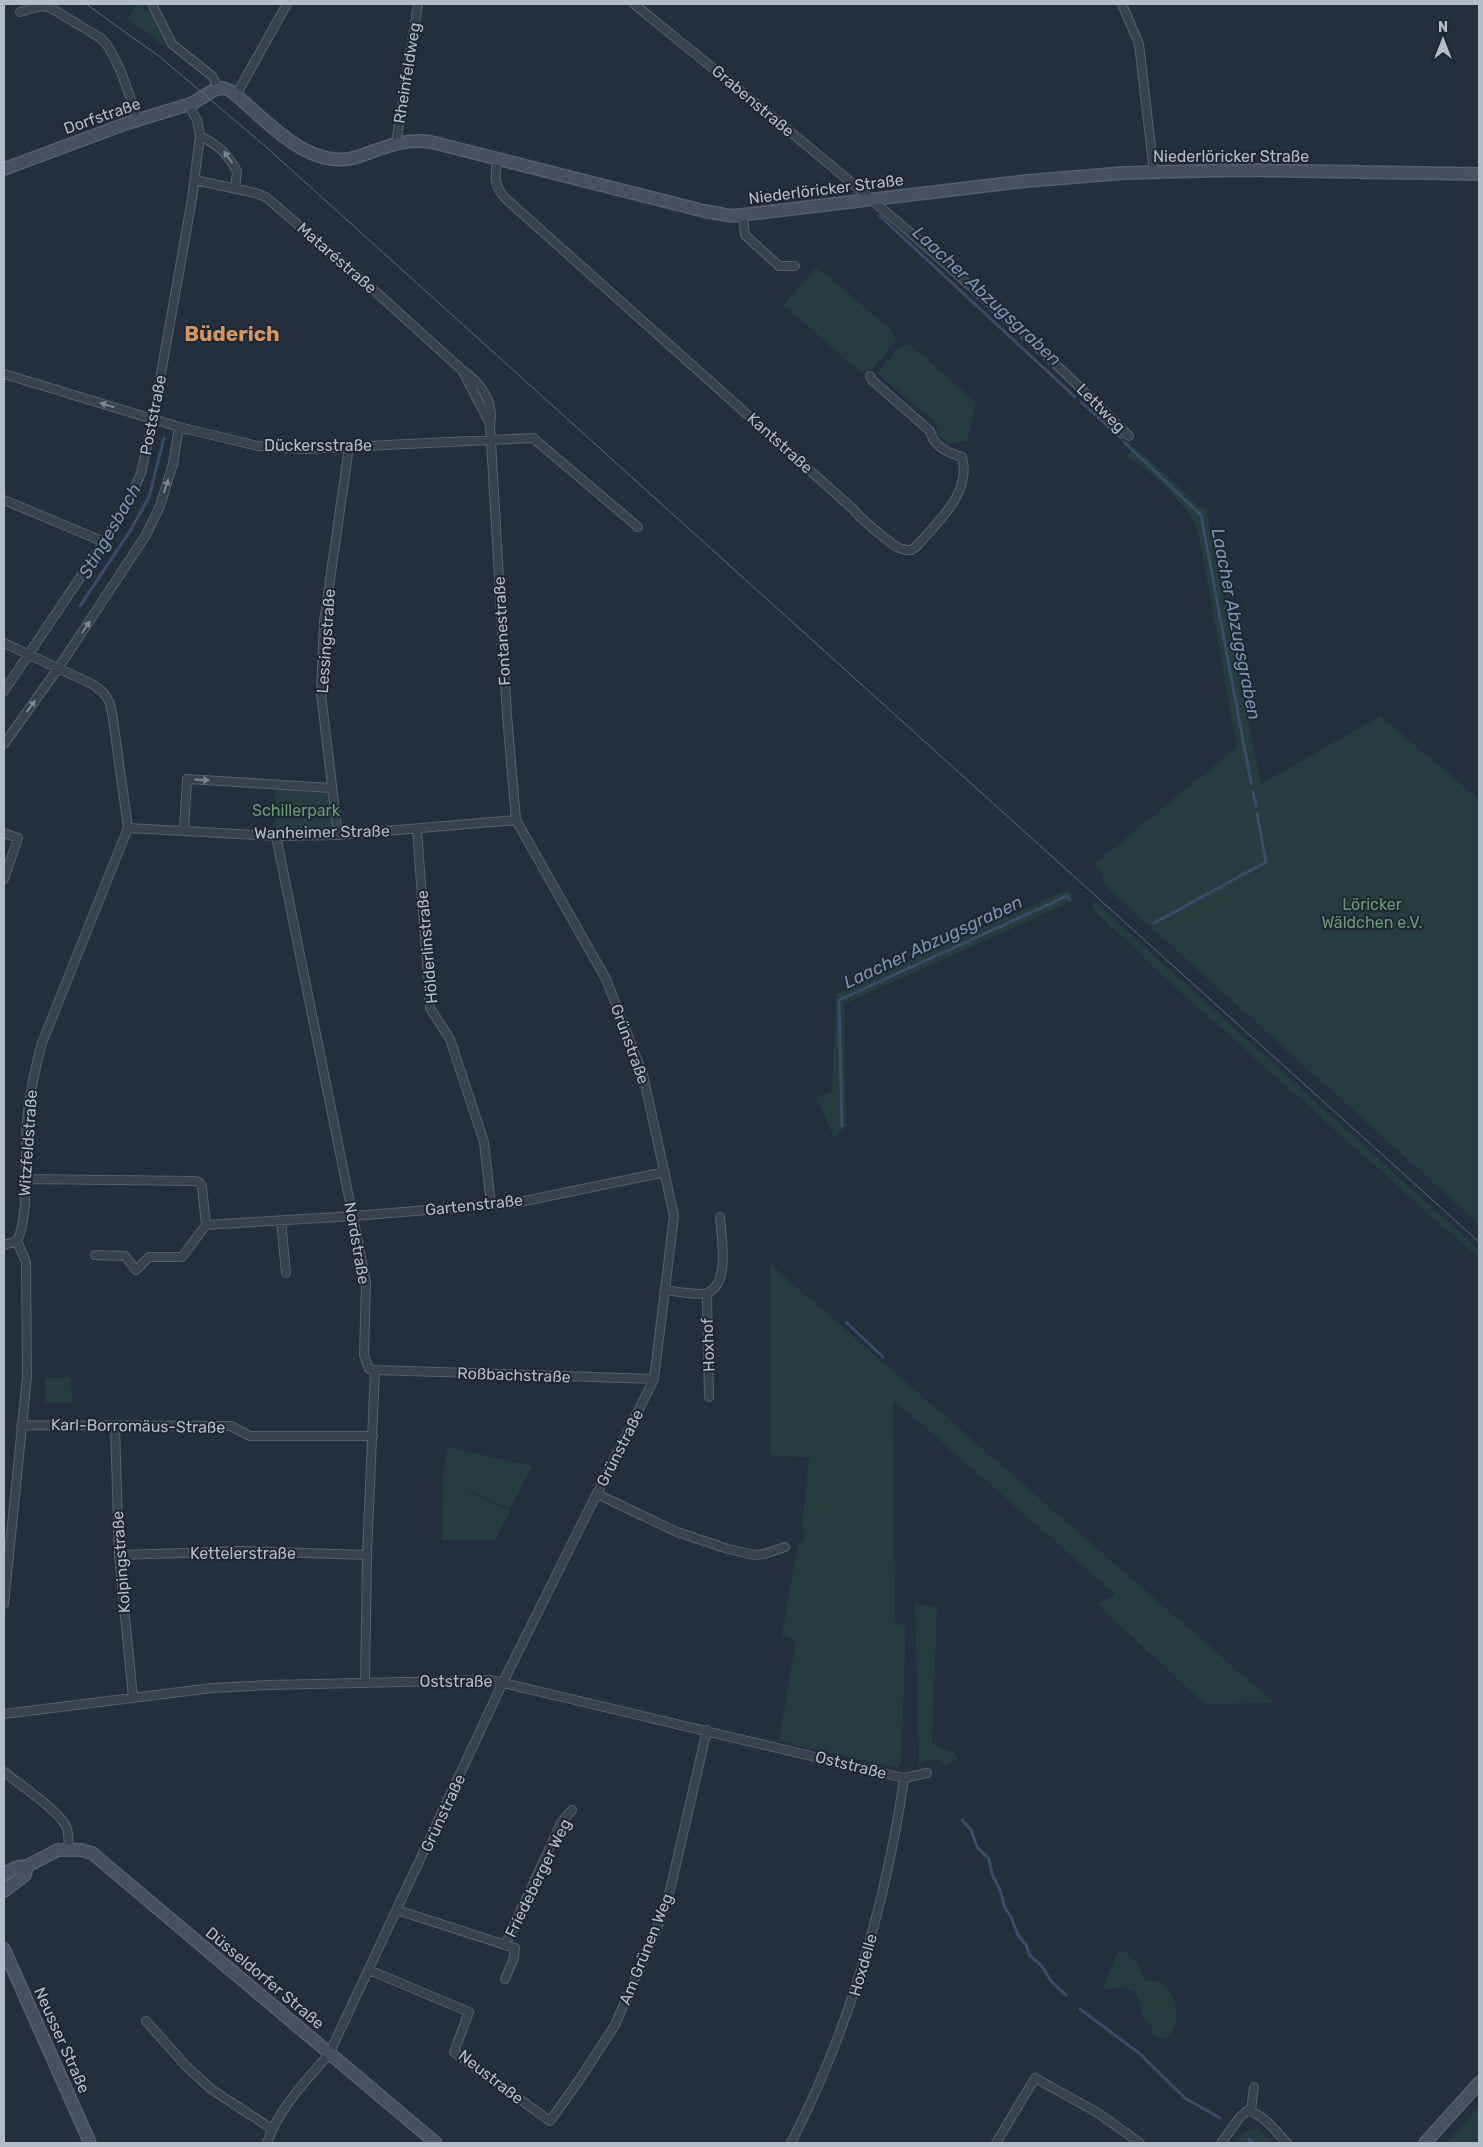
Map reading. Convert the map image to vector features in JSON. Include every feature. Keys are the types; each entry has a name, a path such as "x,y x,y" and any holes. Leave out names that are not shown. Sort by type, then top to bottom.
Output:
{"main road":[{"name":"Niederlöricker Straße","path":"215,90 227,89 297,146 329,159 353,158 406,141 431,142 722,214 743,215 1027,181 1154,172 1236,170 1479,174"},
{"name":"Dorfstraße","path":"4,169 138,120 188,105 215,90"},
{"path":"4,1874 17,1867 27,1866 58,1850 68,1849"},
{"name":"Düsseldorfer Straße","path":"68,1849 86,1852 100,1859 436,2143"},
{"path":"4,1891 25,1875 27,1866"},
{"name":"Neusser Straße","path":"4,1950 90,2143"},
{"path":"1425,2143 1479,2083"}],"street":[{"path":"152,4 172,44 212,76 215,90"},
{"path":"236,95 287,4"},
{"name":"Rheinfeldweg","path":"396,143 418,4"},
{"name":"Grabenstraße","path":"634,4 871,200"},
{"path":"1122,4 1139,44 1154,172"},
{"path":"20,12 41,6 51,8 102,39 114,58 138,120"},
{"name":"Poststraße","path":"4,691 104,542 136,486 153,419 194,180 200,136 197,120 188,105"},
{"path":"200,136 217,145 225,152 237,171 235,188"},
{"name":"Kantstraße","path":"498,160 495,177 499,191 505,198 853,509 860,518 898,548 910,550 917,546 962,490 965,469 962,457 947,452 931,438 930,431 873,381 870,376"},
{"name":"Mataréstraße","path":"194,180 235,188 266,197 462,370 472,376 482,388 492,416 490,424 492,441"},
{"name":"Lettweg","path":"871,200 1006,317 1070,376 1129,436"},
{"path":"743,215 744,232 747,238 779,266 795,266"},
{"name":"Dückersstraße","path":"4,374 179,427 258,446 304,449 492,441"},
{"name":"Poststraße","path":"4,744 59,667 131,558 153,520 160,506 173,464 179,427"},
{"path":"492,441 533,438 638,527"},
{"name":"Fontanestraße","path":"492,441 506,715 516,820"},
{"name":"Lessingstraße","path":"338,835 321,694 324,631 349,446"},
{"path":"4,500 104,542"},
{"name":"Witzfeldstraße","path":"4,643 92,684 103,692 109,700 128,828 42,1043 29,1098 24,1224 17,1241"},
{"path":"184,831 187,779 332,788"},
{"name":"Wanheimer Straße","path":"128,828 276,836 338,835 516,820"},
{"name":"Grünstraße","path":"267,2143 272,2129 289,2101 329,2054 504,1682 654,1379 674,1216 643,1075 606,979 516,820"},
{"name":"Hölderlinstraße","path":"417,829 430,1008 450,1039 484,1142 491,1205"},
{"path":"4,832 18,838 6,863 4,879"},
{"name":"Nordstraße","path":"276,836 366,1282 364,1355 369,1369 375,1370"},
{"name":"Gartenstraße","path":"206,1225 515,1203 665,1172"},
{"path":"25,1178 199,1182 202,1187 206,1225 182,1257 149,1257 136,1270 124,1256 95,1255"},
{"path":"664,1290 707,1293 718,1286 723,1270 720,1216"},
{"path":"281,1221 286,1273"},
{"path":"4,1245 17,1241 26,1262 27,1378 4,1604"},
{"name":"Hoxhof","path":"707,1293 709,1397"},
{"path":"365,1682 367,1555 375,1370"},
{"name":"Roßbachstraße","path":"375,1370 654,1379"},
{"name":"Karl-Borromäus-Straße","path":"21,1425 230,1426 250,1436 372,1436"},
{"name":"Kolpingstraße","path":"116,1426 119,1556 133,1698"},
{"path":"597,1494 677,1532 740,1553 764,1554 785,1547"},
{"name":"Kettelerstraße","path":"119,1556 243,1551 367,1555"},
{"name":"Oststraße","path":"4,1714 212,1688 481,1680 504,1682 904,1778 928,1773"},
{"name":"Am Grünen Weg","path":"550,2121 615,2025 658,1926 671,1886 707,1730"},
{"path":"4,1772 58,1816 66,1826 69,1837 68,1849"},
{"name":"Hoxdelle","path":"791,2143 832,2057 857,1988 870,1945 892,1852 904,1778"},
{"name":"Friedeberger Weg","path":"505,1945 561,1823 572,1810"},
{"name":"Friedeberger Weg","path":"397,1910 515,1948 514,1958 505,1980"},
{"name":"Neustraße","path":"368,1970 469,2012 454,2052 550,2121"},
{"path":"146,2021 186,2066 211,2089 272,2129"},
{"path":"996,2143 1034,2078 1098,2113 1140,2143"},
{"path":"1251,2111 1254,2087"},
{"path":"1221,2143 1240,2117 1248,2111 1260,2116 1287,2143"}],"green space":[{"path":"137,4 142,4 146,11 151,10 166,48 127,18"},
{"path":"817,267 894,332 896,342 871,370 861,372 783,305"},
{"path":"911,345 976,403 967,441 947,444 936,432 937,424 877,373 900,346"},
{"name":"Löricker Wäldchen e.V.","path":"1135,447 1201,507 1206,509 1261,784 1380,716 1479,799 1479,1224 1104,885 1102,873 1094,864 1237,747 1198,531 1186,510 1168,489 1126,456"},
{"name":"Schillerpark","path":"275,788 328,791 333,830 276,831"},
{"path":"1067,890 1073,895 1064,905 844,1004 846,1126 834,1137 816,1097 832,1092 836,994"},
{"path":"1094,901 1479,1250 1479,1259 1154,968 1092,908"},
{"path":"770,1264 1275,1703 1204,1704 1096,1603 1116,1595 896,1402 893,1402 895,1623 906,1626 901,1763 896,1768 779,1741 796,1640 782,1635 798,1542 803,1543 804,1530 802,1529 809,1458 770,1455"},
{"path":"45,1378 71,1378 72,1402 46,1403"},
{"path":"447,1447 532,1466 510,1509 450,1482 510,1511 495,1540 442,1540 443,1478"},
{"path":"915,1603 937,1608 932,1743 955,1754 958,1759 944,1766 937,1760 924,1761 919,1765"},
{"path":"1123,1951 1134,1959 1145,1981 1156,1981 1163,1984 1172,1995 1176,2010 1175,2025 1172,2033 1165,2040 1153,2035 1151,2025 1142,2014 1136,1992 1122,1988 1103,1989 1117,1952"},
{"path":"1479,2107 1479,2143 1446,2143"},
{"path":"1257,2128 1273,2143 1233,2143 1246,2131"}],"waterway":[{"name":"Laacher Abzugsgraben","path":"880,216 1075,397"},
{"name":"Laacher Abzugsgraben","path":"1081,402 1121,438"},
{"name":"Stingesbach","path":"80,606 130,531 149,497 164,438"},
{"name":"Laacher Abzugsgraben","path":"1124,442 1201,515 1251,783"},
{"name":"Laacher Abzugsgraben","path":"1253,792 1256,806"},
{"name":"Laacher Abzugsgraben","path":"1154,923 1266,862 1257,814"},
{"name":"Laacher Abzugsgraben","path":"842,1126 839,1000 1067,896 1070,900"},
{"name":"Laacher Abzugsgraben","path":"846,1322 883,1357"},
{"path":"962,1820 971,1830 977,1847 989,1859 992,1874 1000,1890 1005,1908 1011,1917 1018,1935 1026,1945 1030,1956 1041,1965 1052,1982 1066,1995"},
{"path":"1080,2009 1139,2053 1185,2098 1220,2118"},
{"path":"1249,2139 1253,2143"}],"tram line":[{"path":"86,4 160,57 265,146 1479,1242"}],"district":[{"name":"Büderich","path":"232,333"}]}
